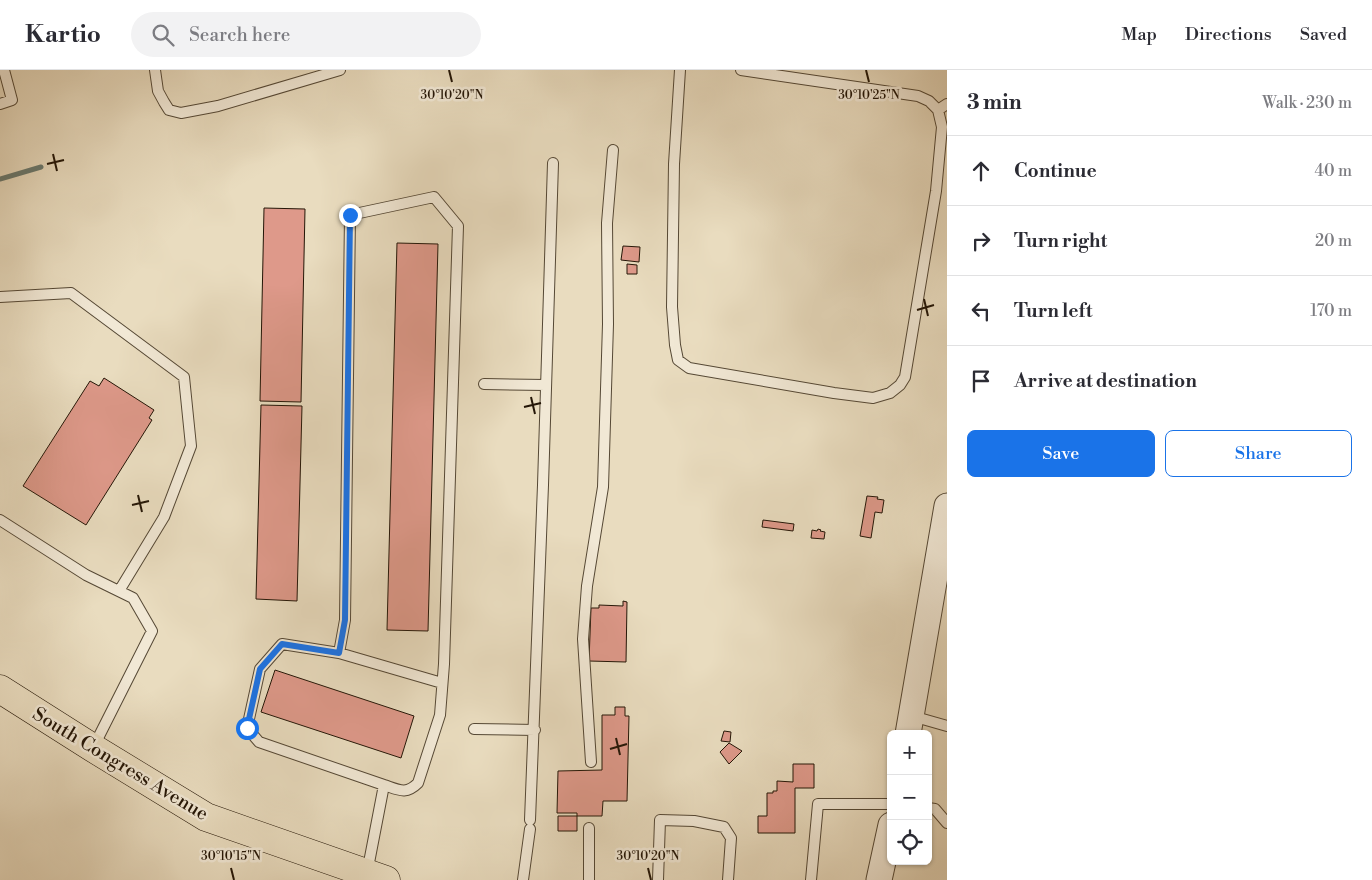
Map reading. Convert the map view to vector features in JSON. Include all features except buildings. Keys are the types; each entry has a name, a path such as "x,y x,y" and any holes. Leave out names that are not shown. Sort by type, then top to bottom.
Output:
{"main road":[{"name":"South Congress Avenue","path":"0,689 206,817 377,877"}],"street":[{"path":"909,725 942,560 947,506"},
{"path":"879,880 887,843"}],"lane":[{"path":"0,104 12,100 4,70"},
{"path":"156,70 158,91 164,102 169,110 181,113 218,106 340,70"},
{"path":"680,70 674,164 672,306 678,360 689,368 834,393 873,398 890,393 900,385 904,377 936,191 943,107 918,96 741,70"},
{"path":"590,762 583,639 588,586 603,487 608,324 607,223 612,150"},
{"path":"523,880 530,825 535,730 553,163"},
{"path":"339,653 345,620 350,215 434,197 458,226 444,654 440,715 418,783 413,788 405,791 384,785 258,742 247,728 260,669 282,644 339,653 442,683"},
{"path":"0,297 71,293 184,377 192,446 164,517 118,591"},
{"path":"484,384 546,385"},
{"path":"0,520 86,575 133,598 152,631 93,748"},
{"path":"909,725 947,726"},
{"path":"474,729 535,730"},
{"path":"377,877 384,785"},
{"path":"811,880 818,804 887,804"},
{"path":"932,809 935,809 947,823"},
{"path":"658,880 660,820 694,821 724,827 731,838 728,880"},
{"path":"589,828 589,880"}],"waterway":[{"path":"0,179 41,167"}],"route":[{"path":"247,728 260,669 282,644 339,653 345,620 350,215"}]}
